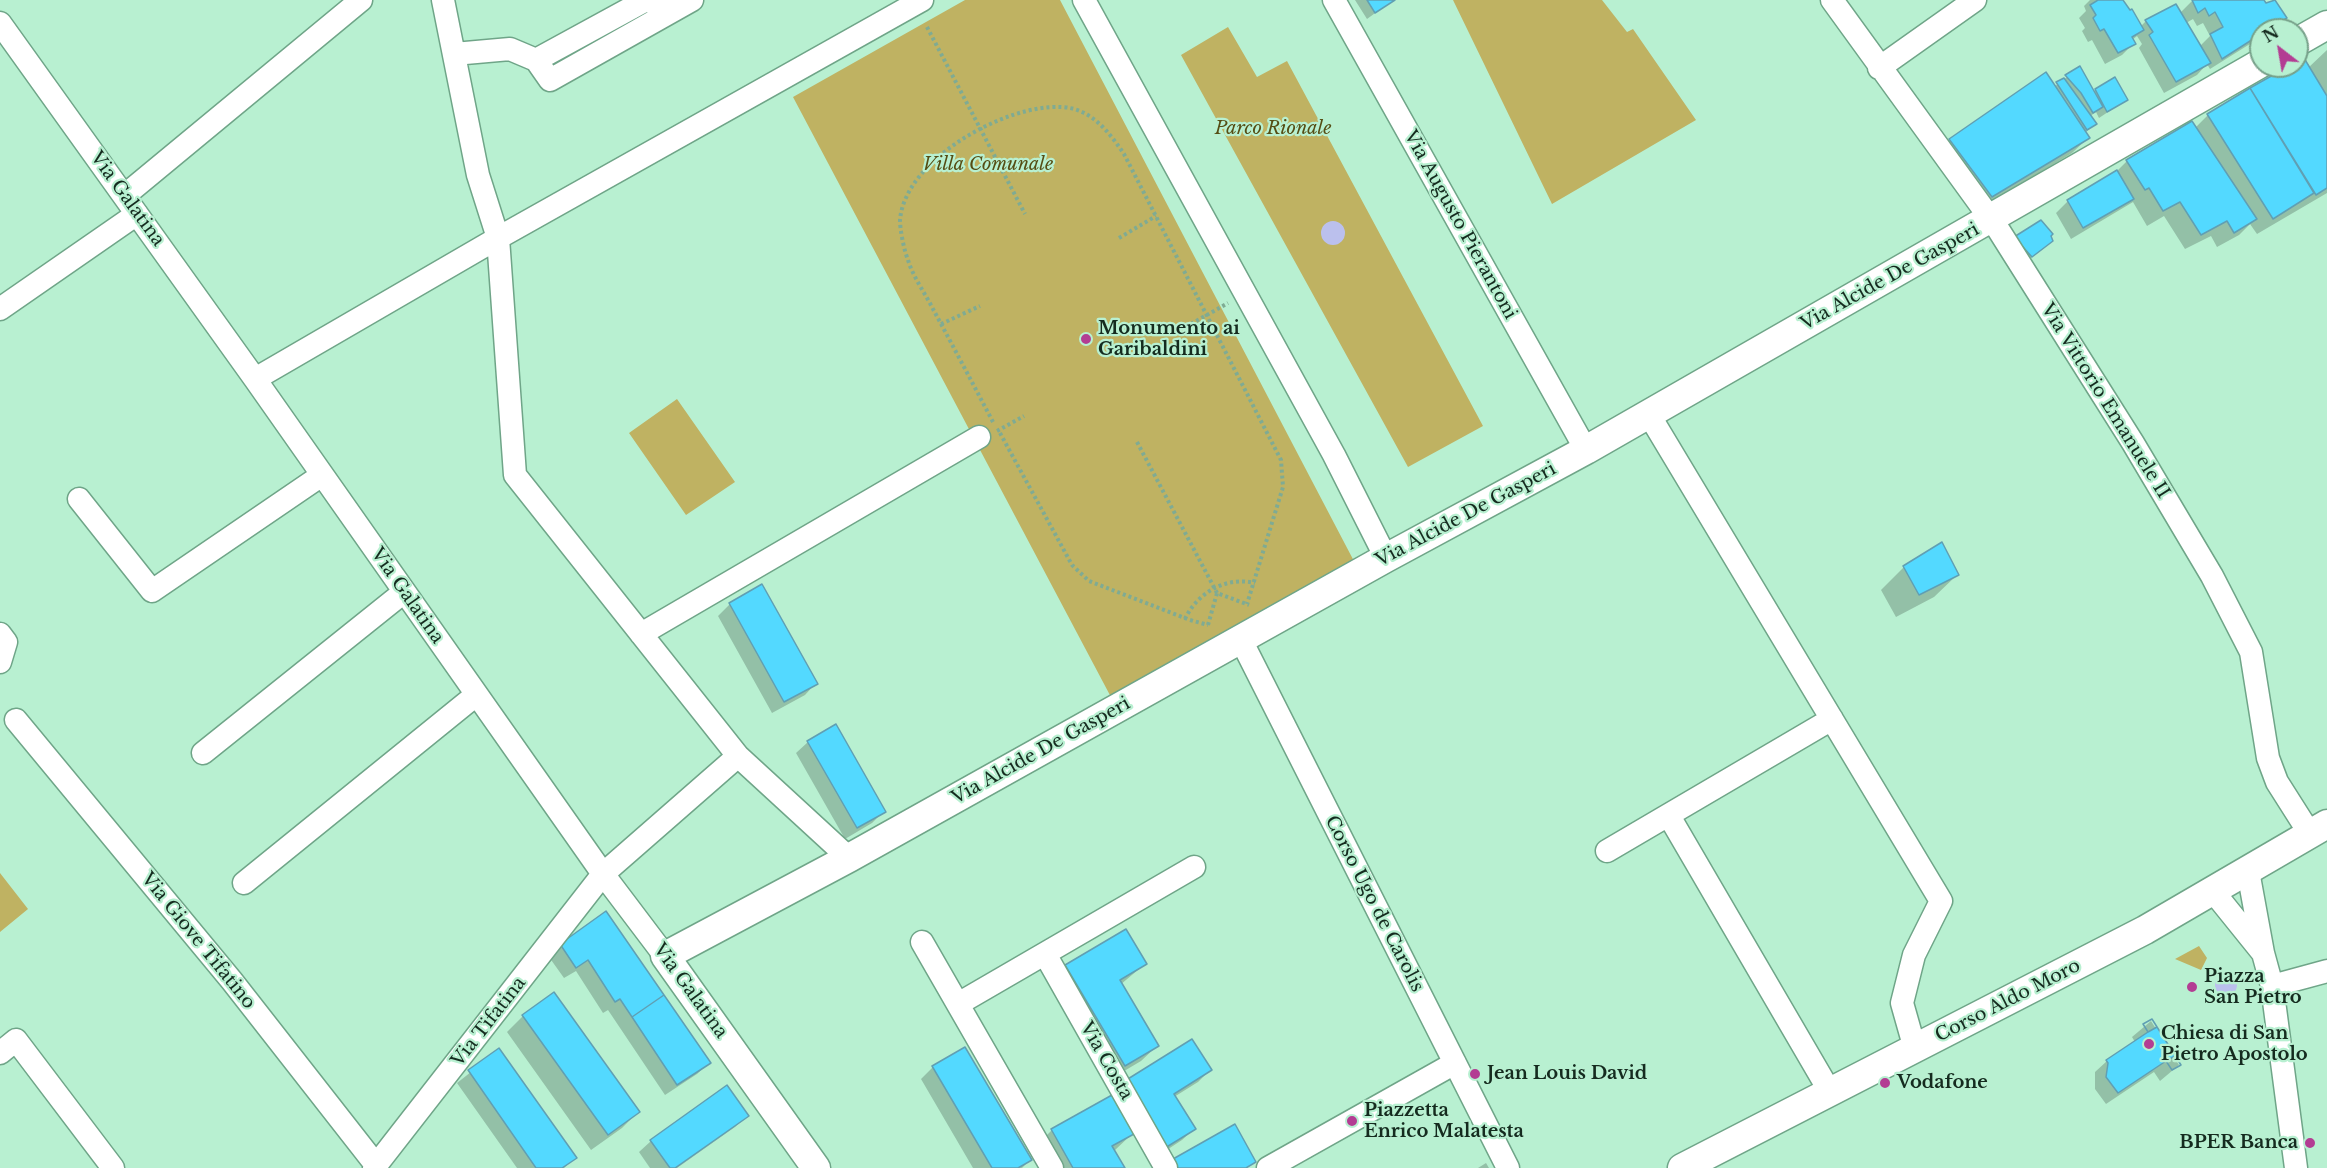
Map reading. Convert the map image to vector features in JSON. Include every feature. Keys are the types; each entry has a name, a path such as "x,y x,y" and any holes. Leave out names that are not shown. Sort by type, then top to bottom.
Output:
{"main road":[{"path":"2309,35 2327,25"},
{"name":"Via Alcide De Gasperi","path":"665,956 849,858 1386,558 1586,450 1992,220 2249,70"},
{"name":"Corso Aldo Moro","path":"1683,1168 2145,930 2319,829"},
{"name":"Via Galatina","path":"665,956 816,1168"}],"street":[{"path":"0,309 131,205 361,0"},
{"path":"443,0 478,175 498,238 514,475 738,756 849,858"},
{"path":"255,379 498,238 922,0"},
{"path":"1084,0 1334,455 1386,558"},
{"name":"Via Augusto Pierantoni","path":"1334,0 1586,450"},
{"name":"Via Vittorio Emanuele II","path":"1832,0 1879,68 1992,220 2133,443 2240,626 2251,652 2268,758 2277,782 2319,829"},
{"path":"1879,68 1975,0"},
{"path":"536,60 644,1 690,1"},
{"path":"454,54 510,49 536,60 550,80 690,1"},
{"name":"Via Galatina","path":"0,22 255,379 603,874 665,956"},
{"path":"1648,413 1941,902 1914,955 1902,1003 1915,1049"},
{"path":"641,634 989,434"},
{"path":"79,499 152,591 322,475"},
{"path":"203,753 404,592"},
{"path":"0,634 6,642 0,662"},
{"name":"Corso Ugo de Carolis","path":"1241,640 1508,1168"},
{"path":"244,883 476,695"},
{"path":"1607,851 1832,719"},
{"name":"Via Giove Tifatino","path":"16,720 232,981 375,1166"},
{"name":"Via Tifatina","path":"375,1166 603,874 738,756"},
{"path":"1669,816 1830,1092"},
{"path":"958,1004 1194,867"},
{"path":"2248,871 2263,954 2272,986 2291,1167"},
{"path":"2212,890 2263,954"},
{"path":"922,942 1052,1168"},
{"name":"Via Costa","path":"1045,954 1166,1168"},
{"path":"2272,986 2327,970"},
{"path":"0,1053 16,1040 112,1168"},
{"path":"1268,1168 1455,1064"}],"path":[{"path":"927,27 1025,214"},
{"path":"1208,625 1185,619 1089,581 1072,566 989,434 941,324 908,260 900,220 912,185 929,164 981,130 1009,116 1062,106 1084,114 1106,127 1124,154 1281,460 1283,487 1247,604"},
{"path":"1119,238 1156,216"},
{"path":"1191,324 1228,302"},
{"path":"941,324 980,306"},
{"path":"989,434 1024,416"},
{"path":"1137,442 1216,591 1256,608"},
{"path":"1185,619 1192,605 1216,591 1242,580 1255,583"},
{"path":"1205,636 1216,591"}],"green space":[{"name":"Villa Comunale","path":"965,0 1060,0 1356,565 1112,699 793,97"},
{"path":"1453,0 1602,0 1627,32 1633,29 1696,120 1552,204"},
{"name":"Parco Rionale","path":"1228,27 1257,77 1287,61 1483,426 1408,467 1181,55"},
{"path":"677,399 735,482 686,515 629,433"},
{"path":"0,873 28,909 0,932"},
{"path":"2199,946 2207,958 2201,970 2175,959"}],"water":[{"path":"1333,221 1338,222 1344,228 1344,238 1338,244 1333,245 1328,244 1322,238 1321,233 1322,228 1328,222"},
{"path":"2226,974 2234,977 2237,985 2234,993 2226,996 2218,993 2215,985 2218,977"}],"building":[{"path":"1367,0 1395,0 1375,13"},
{"path":"2098,0 2123,0 2130,10 2132,9 2144,30 2132,37 2136,44 2118,53 2104,29 2100,31 2093,18 2096,15 2090,5"},
{"path":"2192,0 2264,0 2266,3 2275,0 2287,18 2249,18 2249,42 2222,59 2210,34 2223,27 2215,12 2209,16 2205,8 2198,13"},
{"path":"2176,4 2211,63 2176,82 2149,35 2153,32 2145,20"},
{"path":"2080,66 2103,107 2093,113 2081,93 2065,75"},
{"path":"2309,66 2327,96 2327,188 2316,195 2250,88 2268,78 2309,78"},
{"path":"2046,72 2090,138 1992,197 1949,139"},
{"path":"2115,77 2128,100 2107,112 2095,89"},
{"path":"2064,78 2097,124 2087,130 2056,82"},
{"path":"2250,88 2314,193 2273,219 2207,114"},
{"path":"2192,121 2257,219 2234,233 2227,221 2201,235 2180,202 2163,211 2149,188 2145,190 2126,160"},
{"path":"2117,170 2134,199 2083,228 2067,200"},
{"path":"2041,220 2053,234 2051,236 2053,241 2032,257 2014,237"},
{"path":"1942,542 1959,575 1919,595 1903,566"},
{"path":"762,584 818,684 784,702 729,603"},
{"path":"836,724 886,812 857,828 807,741"},
{"path":"606,911 664,995 632,1017 620,999 615,1002 588,960 576,968 560,944"},
{"path":"1126,929 1147,964 1120,980 1159,1046 1125,1066 1065,965"},
{"path":"554,992 640,1112 608,1135 522,1015"},
{"path":"664,995 711,1063 677,1085 632,1017"},
{"name":"Chiesa di San Pietro Apostolo","path":"2152,1019 2181,1065 2172,1070 2166,1061 2118,1093 2106,1077 2108,1063 2106,1060 2148,1032 2143,1024"},
{"path":"2152,1019 2157,1027 2148,1032 2143,1024"},
{"path":"1192,1039 1212,1070 1174,1094 1196,1129 1165,1148 1123,1082"},
{"path":"965,1047 1032,1160 1018,1168 992,1168 932,1066"},
{"path":"499,1048 577,1158 562,1168 536,1168 468,1070"},
{"path":"2175,1056 2181,1065 2172,1070 2166,1061"},
{"path":"727,1085 749,1116 675,1168 670,1168 650,1140"},
{"path":"1112,1095 1134,1134 1112,1146 1125,1168 1073,1168 1051,1129"},
{"path":"1235,1124 1256,1162 1246,1168 1178,1168 1173,1159"}],"place":[{"name":"Monumento ai Garibaldini","path":"1086,339"},
{"name":"Piazza San Pietro","path":"2192,987"},
{"name":"Chiesa di San Pietro Apostolo","path":"2149,1044"},
{"name":"Jean Louis David","path":"1475,1074"},
{"name":"Vodafone","path":"1885,1083"},
{"name":"Piazzetta Enrico Malatesta","path":"1352,1121"},
{"name":"BPER Banca","path":"2310,1143"}]}
